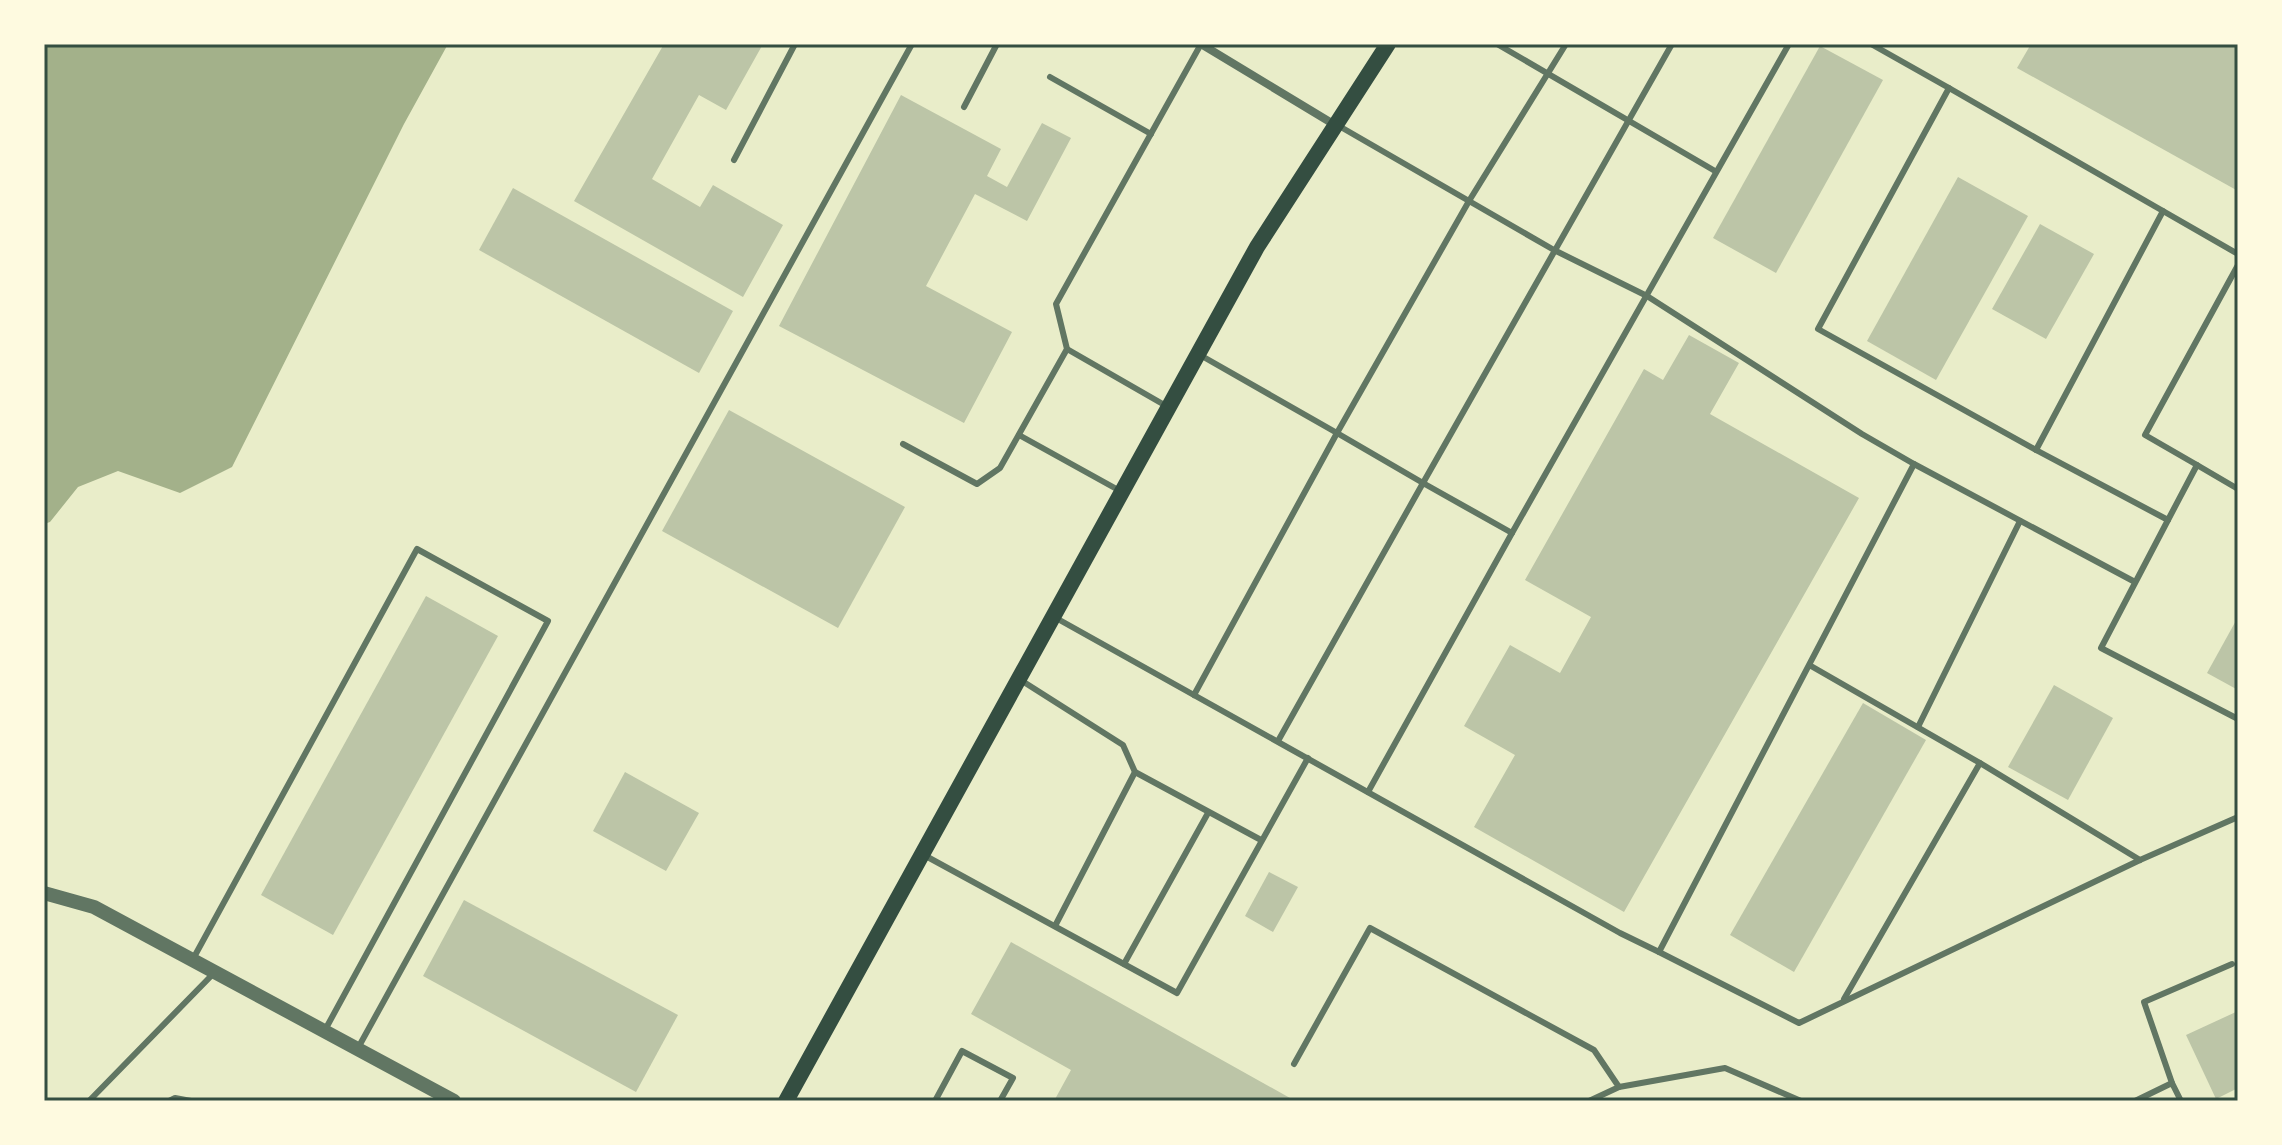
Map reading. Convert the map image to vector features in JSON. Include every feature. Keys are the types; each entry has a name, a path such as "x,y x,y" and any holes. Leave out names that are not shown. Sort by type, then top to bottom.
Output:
{"main road":[{"path":"786,1101 1257,247 1388,44"}],"street":[{"path":"1201,44 1335,125"},
{"path":"44,893 94,907 454,1101"}],"lane":[{"path":"734,160 795,44"},
{"path":"358,1048 912,44"},
{"path":"964,107 997,44"},
{"path":"903,444 977,484 1000,468 1067,349 1056,304 1201,44"},
{"path":"1497,44 1715,171"},
{"path":"1194,695 1337,433 1469,201 1566,44"},
{"path":"1278,741 1672,44"},
{"path":"1368,792 1789,44"},
{"path":"1871,44 2238,254"},
{"path":"1050,77 1151,134"},
{"path":"1949,88 1818,329 2168,520"},
{"path":"1335,125 1554,250 1647,296 1914,464 2135,582"},
{"path":"2036,450 2163,211"},
{"path":"2238,265 2145,435 2238,489"},
{"path":"1067,349 1168,407"},
{"path":"1198,354 1512,533"},
{"path":"1019,435 1122,492"},
{"path":"1659,952 1914,464"},
{"path":"2197,465 2101,648 2238,719"},
{"path":"1918,727 2020,521"},
{"path":"193,959 417,549 548,621 325,1030"},
{"path":"1053,616 1620,933 1799,1023 2140,860 2238,817"},
{"path":"1811,666 2140,860"},
{"path":"1019,679 1123,745 1135,772 1261,840"},
{"path":"922,854 1177,993 1308,758"},
{"path":"1843,1001 1980,763"},
{"path":"1055,926 1135,772"},
{"path":"1124,964 1208,813"},
{"path":"1294,1064 1370,928 1594,1050 1619,1087"},
{"path":"2181,1101 2144,1002 2232,964"},
{"path":"89,1101 215,971"},
{"path":"935,1101 962,1051 1013,1078 1000,1101"},
{"path":"1589,1101 1619,1087 1725,1068 1801,1101"},
{"path":"2135,1101 2172,1083"},
{"path":"169,1101 175,1098 191,1101"}],"shaded area":[{"path":"44,44 448,44 404,124 232,467 180,493 118,471 78,487 50,522 44,524"}],"building":[{"path":"664,44 763,44 726,110 699,95 652,179 700,207 713,185 783,225 743,297 574,201"},
{"path":"2031,44 2238,44 2238,191 2017,68"},
{"path":"1820,46 1883,80 1776,273 1713,238"},
{"path":"901,95 1001,149 987,176 1007,187 1042,123 1071,138 1027,221 975,194 926,286 1012,332 964,423 779,326"},
{"path":"1958,177 2028,216 1936,380 1867,341"},
{"path":"513,188 733,311 699,373 479,250"},
{"path":"2040,224 2094,254 2046,339 1992,309"},
{"path":"1689,335 1739,363 1710,414 1859,498 1624,912 1474,827 1515,755 1464,726 1510,645 1560,673 1591,617 1525,580 1644,369 1663,380"},
{"path":"729,410 905,507 838,628 662,531"},
{"path":"426,596 498,636 333,935 261,895"},
{"path":"2238,617 2238,690 2207,673"},
{"path":"2054,685 2113,718 2068,800 2008,767"},
{"path":"1863,703 1926,740 1794,972 1730,935"},
{"path":"625,772 699,813 666,871 593,831"},
{"path":"1269,872 1298,887 1273,932 1245,916"},
{"path":"464,900 678,1015 636,1092 423,976"},
{"path":"1011,942 1290,1098 1289,1101 1054,1101 1071,1070 971,1014"},
{"path":"2238,1011 2238,1088 2216,1099 2186,1035"}]}
